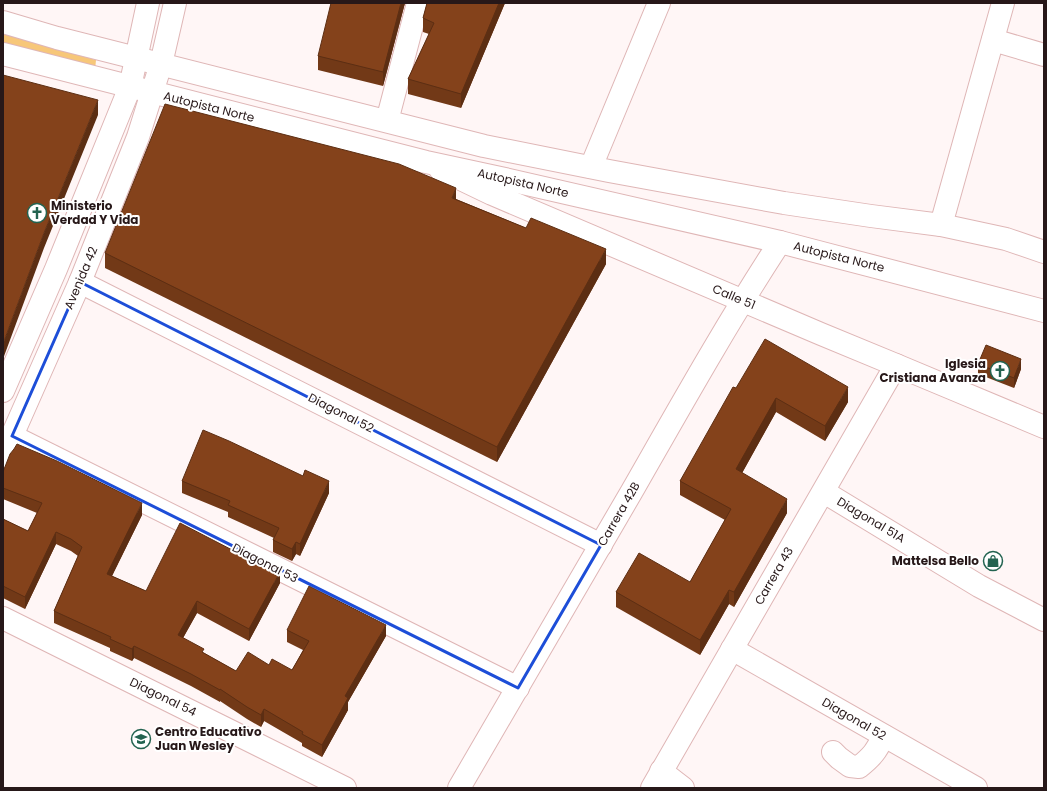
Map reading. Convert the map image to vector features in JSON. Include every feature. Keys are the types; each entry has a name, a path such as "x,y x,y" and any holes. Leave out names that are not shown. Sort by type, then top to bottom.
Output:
{"street":[{"path":"3,391 56,269 130,87 148,3"},
{"name":"Avenida 42","path":"3,456 80,282 138,137 161,64 175,3"},
{"path":"387,121 418,3"},
{"path":"591,167 659,3"},
{"path":"941,225 1003,3"},
{"path":"3,22 57,38 484,146 784,203 941,225 1006,239 1044,252"},
{"path":"993,40 1044,55"},
{"name":"Autopista Norte","path":"3,54 426,162 780,242 1044,311"},
{"name":"Calle 51","path":"426,162 492,194 742,301 1044,427"},
{"name":"Carrera 42B","path":"459,788 742,301 780,242"},
{"name":"Diagonal 52","path":"80,282 601,545"},
{"name":"Carrera 43","path":"657,780 824,492 896,364"},
{"name":"Diagonal 53","path":"12,436 518,688"},
{"name":"Diagonal 51A","path":"824,492 979,586 1044,620"},
{"name":"Diagonal 54","path":"3,618 345,788"},
{"name":"Diagonal 52","path":"732,649 976,788"},
{"path":"833,752 850,766 859,767 876,751 884,736"},
{"path":"657,780 683,788"}],"highlighted area":[{"path":"80,282 601,545 518,688 12,436"}],"shaded area":[{"path":"3,34 96,60 95,70 3,43"}],"building":[{"path":"331,3 401,3 383,72 318,56"},
{"path":"427,3 499,3 461,94 408,79 434,23 423,18"},
{"path":"3,75 98,100 44,233 3,344"},
{"path":"165,104 399,164 456,188 452,198 526,228 531,218 606,249 497,447 105,253"},
{"path":"765,339 848,387 825,426 776,398 736,469 787,499 734,592 729,590 700,640 616,592 639,553 690,582 731,509 680,481 733,387 736,388"},
{"path":"986,345 1021,359 1014,378 978,364"},
{"path":"203,430 303,476 305,470 329,481 300,544 296,542 292,549 273,540 279,528 228,505 230,501 182,481"},
{"path":"17,444 57,461 142,503 107,574 146,591 180,523 238,553 239,551 280,572 249,629 197,601 178,635 204,649 202,652 236,671 248,652 269,665 272,659 292,670 309,641 287,630 309,586 386,625 345,696 348,698 322,745 302,734 303,732 264,709 261,715 220,689 191,674 134,646 132,649 110,639 111,637 54,611 82,547 71,539 56,532 25,597 3,586 3,519 28,531 42,503 3,488 3,472 10,454"}],"place":[{"name":"Ministerio Verdad Y Vida","path":"37,213"},
{"name":"Iglesia Cristiana Avanza","path":"1000,371"},
{"name":"Mattelsa Bello","path":"993,561"},
{"name":"Centro Educativo Juan Wesley","path":"141,739"}]}
